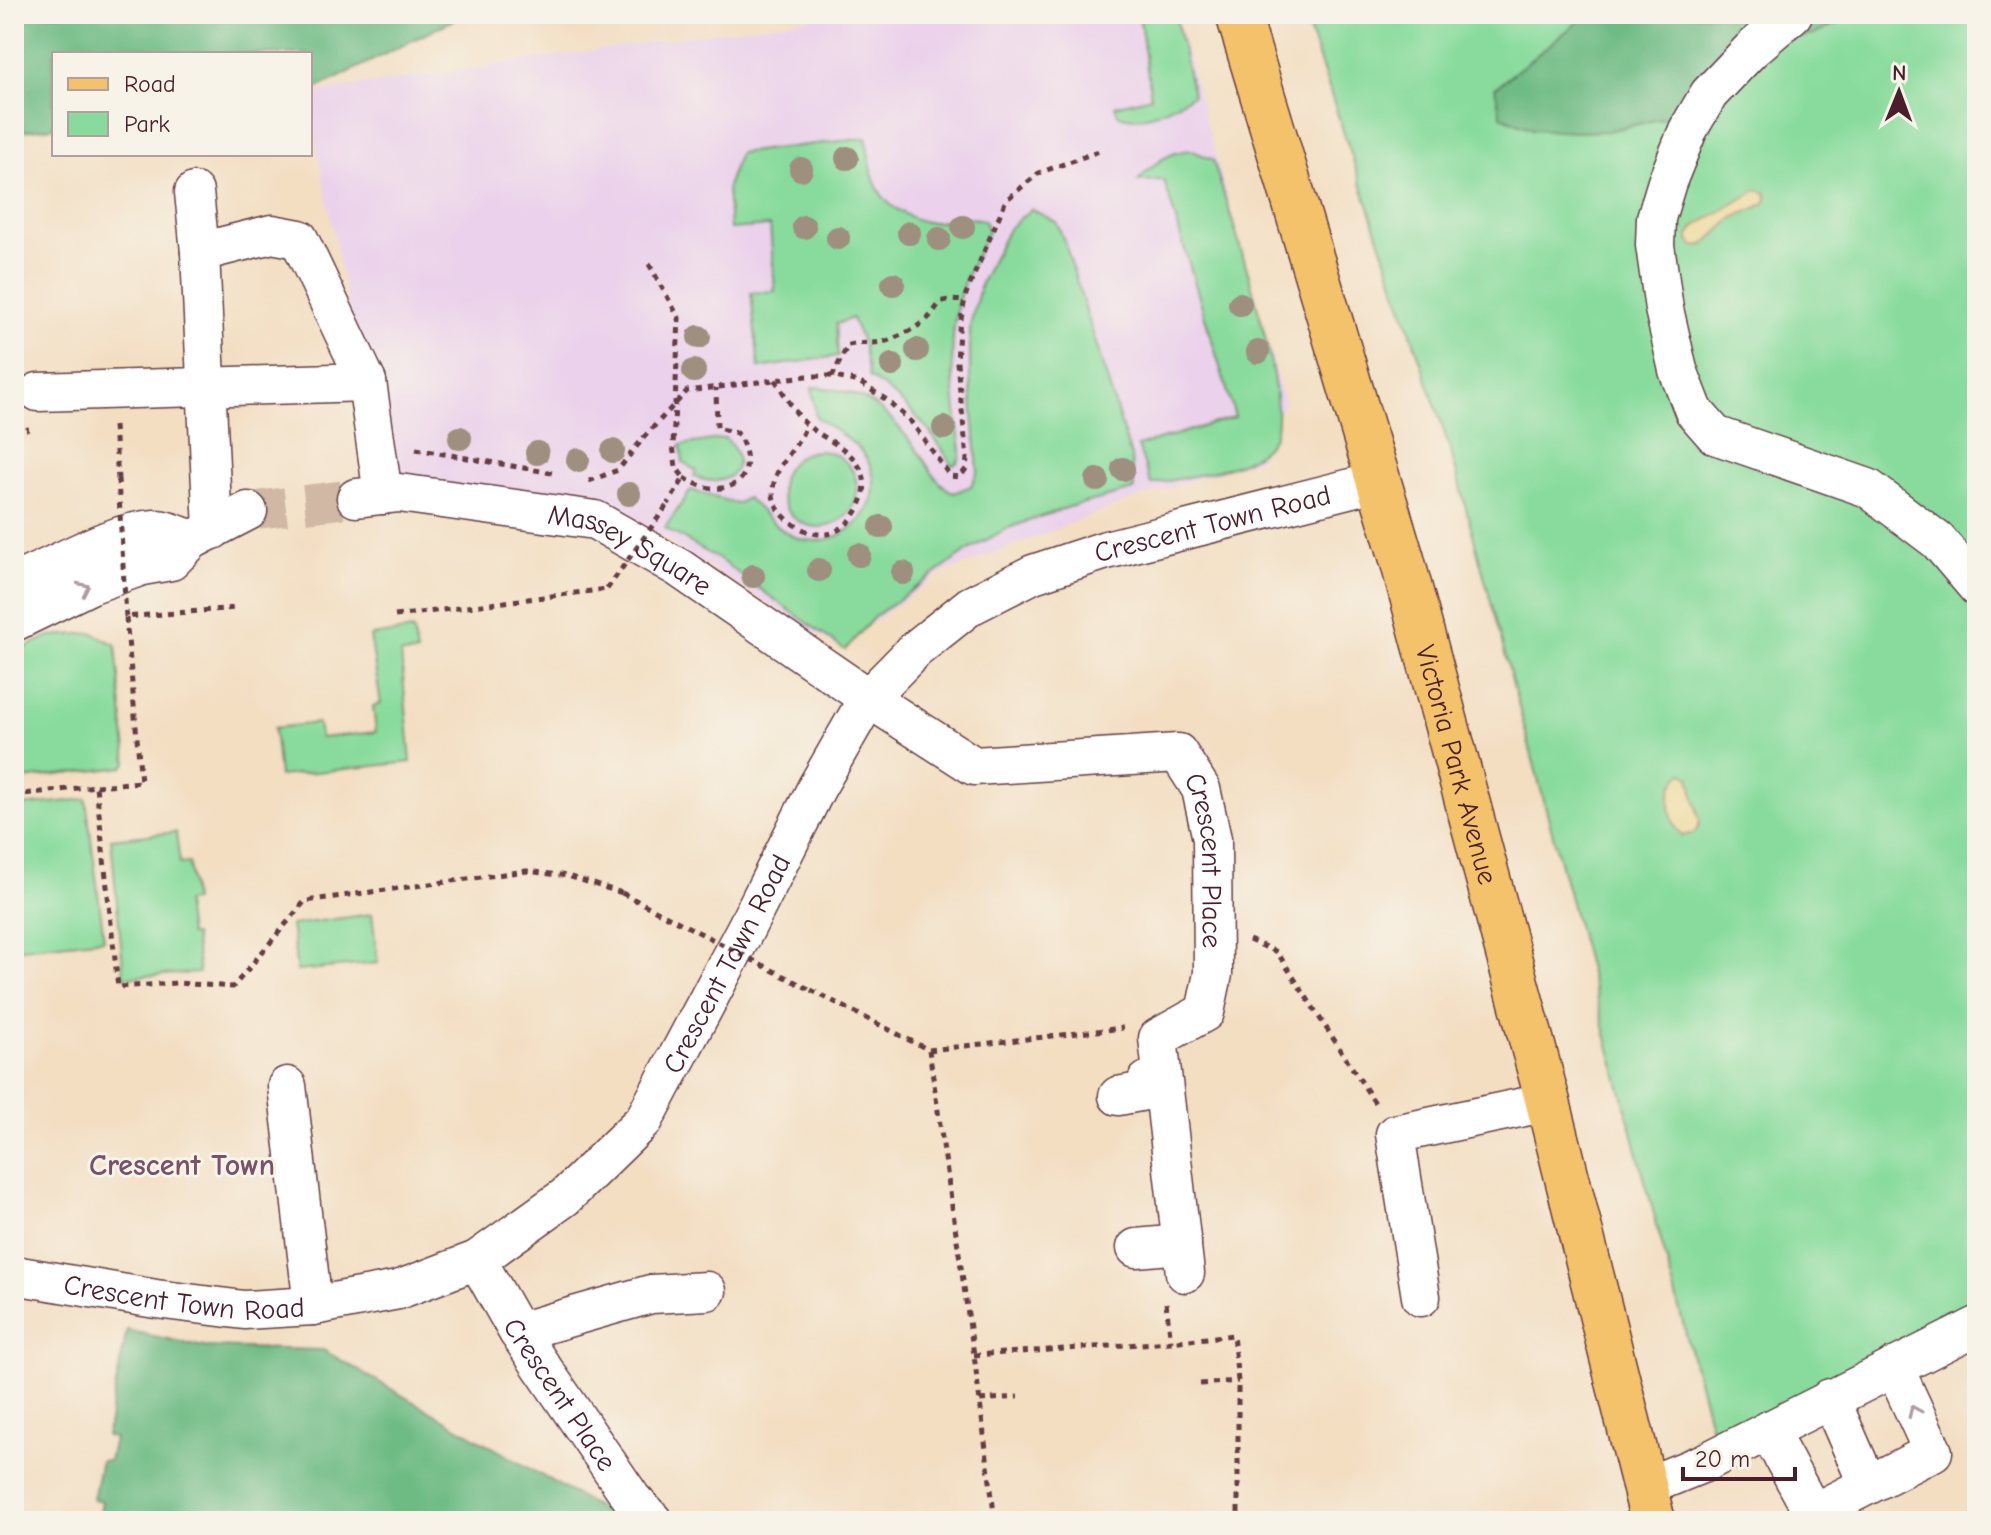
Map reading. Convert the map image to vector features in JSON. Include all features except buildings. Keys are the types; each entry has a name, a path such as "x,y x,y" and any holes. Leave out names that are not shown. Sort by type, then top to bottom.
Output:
{"main road":[{"name":"Victoria Park Avenue","path":"1238,14 1379,481 1548,1102 1649,1504"}],"street":[{"path":"1793,14 1751,50 1709,94 1688,130 1667,182 1656,218 1655,245 1664,309 1678,370 1694,411 1715,435 1868,488 1938,541 1977,587"},
{"path":"194,192 206,386 202,535"},
{"path":"40,410 206,386 367,382 299,239 272,234 200,252"},
{"name":"Massey Square","path":"367,382 369,497 399,493 595,520 679,568 868,698"},
{"name":"Crescent Town Road","path":"14,1275 244,1310 313,1306 398,1290 477,1260 565,1197 644,1120 817,787 868,698 916,649 970,606 1033,574 1106,550 1379,481"},
{"path":"14,622 92,584 142,566 171,561 202,535 248,511"},
{"path":"14,582 79,552 133,533 158,529 202,535"},
{"name":"Crescent Place","path":"868,698 974,766 1178,753 1201,789 1212,839 1213,974 1205,1012 1158,1038 1136,1083 1183,1258 1136,1248"},
{"path":"287,1086 313,1306"},
{"path":"1421,1297 1395,1134 1548,1102"},
{"name":"Crescent Place","path":"477,1260 518,1332 632,1499 653,1521"},
{"path":"518,1332 651,1294 707,1291"},
{"path":"1649,1504 1704,1463 1894,1367 1975,1332"},
{"path":"1768,1430 1813,1513 1933,1452 1894,1367"},
{"path":"1830,1398 1868,1485"}],"path":[{"path":"589,481 618,470 687,391 807,376 859,382 887,400 912,423 950,476 960,477 966,469 957,363 959,329 965,301 1006,200 1039,173 1102,150"},
{"path":"649,264 679,318 673,406 676,467 684,478 706,488 723,489 741,478 748,456 737,433 717,428 716,388"},
{"path":"832,377 848,345 893,339 925,320 935,305 946,299 965,301"},
{"path":"775,380 806,424 853,456 864,475 863,499 849,523 827,534 803,530 782,515 772,496 777,467 803,437 806,424"},
{"path":"14,431 40,410"},
{"path":"14,795 141,782 112,414"},
{"path":"416,449 558,474"},
{"path":"395,616 607,589 684,478"},
{"path":"126,617 236,608"},
{"path":"96,786 118,987 177,983 233,987 305,901 526,871 568,876 622,893 929,1050 995,1521"},
{"path":"1213,925 1277,952 1395,1134"},
{"path":"974,1355 1233,1335 1238,1381 1238,1521"},
{"path":"1200,1384 1238,1381"},
{"path":"980,1400 1018,1397"}],"shaded area":[{"path":"838,14 1176,14 1284,402 1259,459 1125,502 939,575 838,647 620,512 382,481 312,121 312,93"}],"green space":[{"path":"14,14 478,14 455,19 312,91 312,52 52,52 52,127 14,132"},
{"path":"1139,14 1175,14 1193,95 1156,113 1136,118 1118,114 1115,106 1151,97"},
{"path":"1304,14 1977,14 1977,1323 1715,1443 1451,452"},
{"path":"1588,14 1855,14 1814,35 1738,46 1691,88 1664,118 1608,131 1574,132 1532,129 1501,116 1495,88"},
{"path":"866,138 875,182 893,206 927,222 969,218 984,220 988,232 962,288 954,325 953,379 961,451 960,458 952,465 916,416 869,377 863,344 852,318 836,324 838,356 759,368 751,293 775,291 770,226 730,229 727,187 739,153"},
{"path":"1191,150 1213,160 1267,346 1275,385 1277,417 1273,438 1251,458 1200,475 1151,484 1138,446 1235,417 1164,180 1138,181 1161,160"},
{"path":"1031,209 1056,222 1064,240 1131,457 1134,490 1069,507 1008,528 969,550 874,617 845,650 720,560 665,528 691,490 736,504 747,498 778,527 801,539 819,540 852,528 864,516 871,501 874,485 871,468 857,447 816,417 812,387 848,393 876,406 899,428 943,486 954,493 971,486 978,471 970,377 970,326 981,283 1008,229"},
{"path":"725,438 737,458 733,473 717,481 694,476 696,471 683,462 681,445"},
{"path":"819,451 833,454 846,462 854,475 857,489 854,503 846,516 833,524 819,527 805,524 792,516 784,503 781,489 784,475 792,462 805,454"},
{"path":"413,630 417,653 401,654 411,762 279,776 274,728 318,723 320,738 376,732 373,706 381,704 370,636"},
{"path":"93,633 116,645 127,763 123,767 14,780 14,653 49,636"},
{"path":"86,799 104,939 14,949 14,807"},
{"path":"176,832 180,864 189,863 193,901 185,902 189,935 194,935 199,973 124,977 111,839"},
{"path":"372,914 378,963 297,971 291,925"},
{"path":"127,1330 204,1347 323,1350 621,1521 98,1521 102,1501 93,1499 101,1460 109,1461 114,1438 106,1436"}],"sand":[{"path":"1757,190 1766,193 1764,204 1733,218 1704,245 1695,247 1689,241 1694,227"},
{"path":"1683,773 1690,777 1700,822 1695,833 1682,836 1673,821 1670,795"}],"tunnel":[{"path":"248,511 356,498"}],"district":[{"name":"Crescent Town","path":"182,1165"}]}
